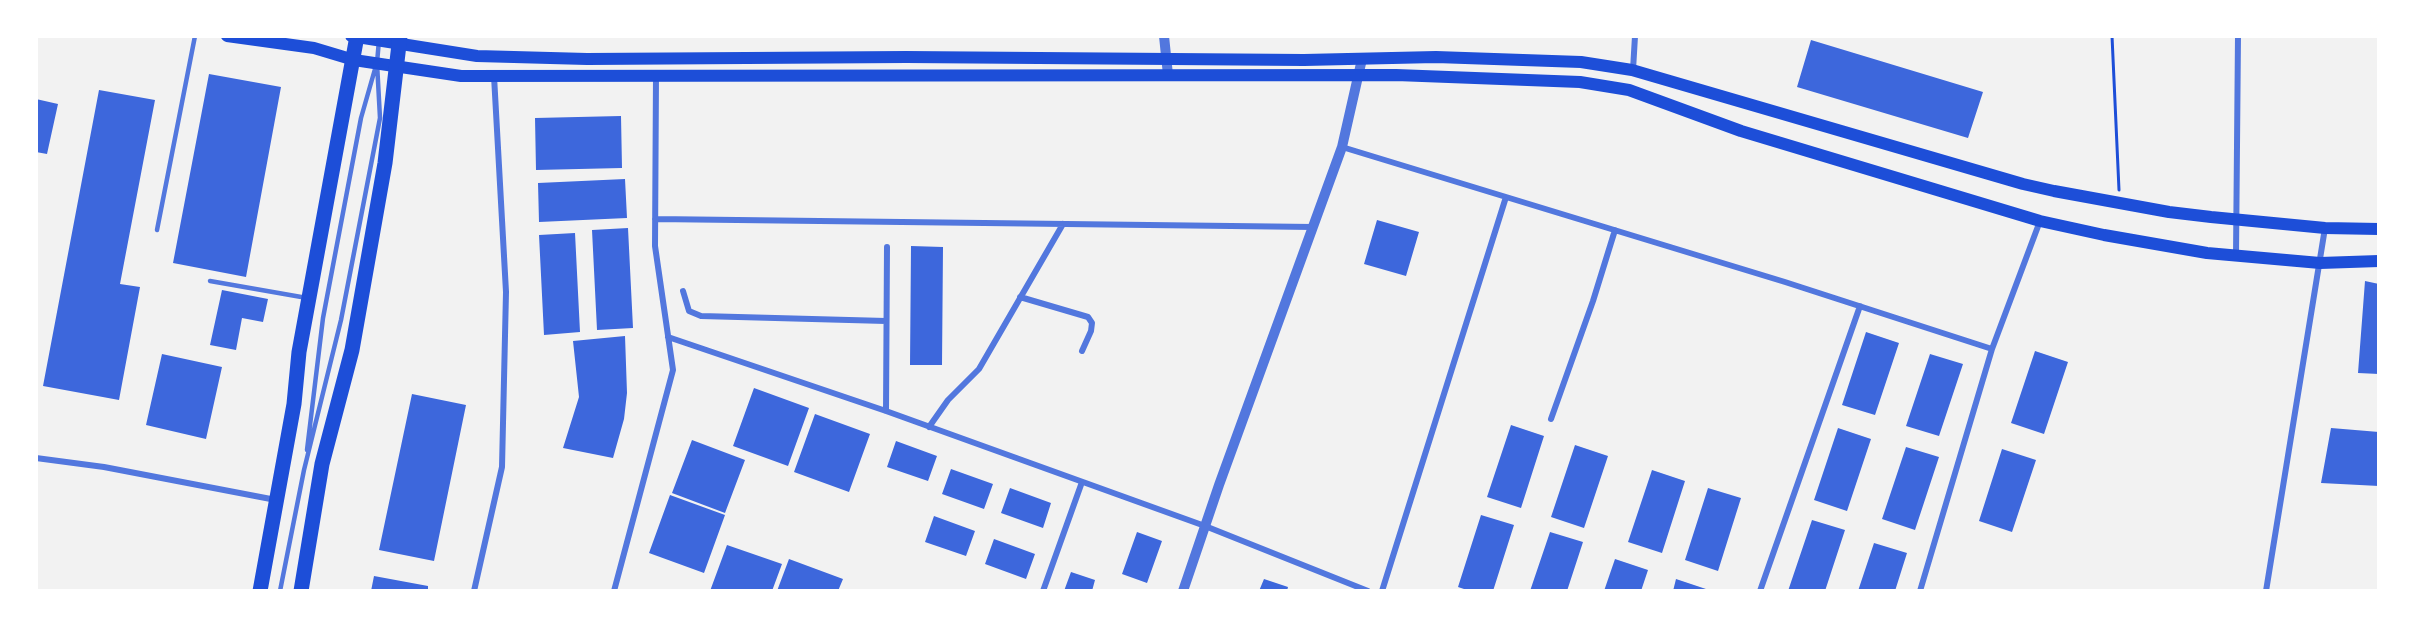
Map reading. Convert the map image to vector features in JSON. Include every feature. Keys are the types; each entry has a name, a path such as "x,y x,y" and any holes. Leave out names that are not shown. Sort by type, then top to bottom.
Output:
{"main road":[{"path":"227,36 314,48 354,60 461,76 1359,75 1580,82 1629,90 1741,131 2040,221 2207,253 2320,263 2379,261"},
{"path":"260,591 294,404 299,352 354,60 355,36 399,40 477,56 587,59 1362,59 1436,57 1581,62 1632,70 2023,184 2169,212 2325,228 2379,229"},
{"path":"301,591 322,464 352,350 385,163 399,40"}],"street":[{"path":"1164,36 1168,75"},
{"path":"1632,70 1635,36"},
{"path":"2236,255 2238,36"},
{"path":"1183,591 1342,147 1362,59"},
{"path":"474,591 502,467 506,292 494,76"},
{"path":"614,591 673,370 655,246 656,76"},
{"path":"1342,147 1860,306 1992,349"},
{"path":"1382,591 1506,197"},
{"path":"655,219 1313,227"},
{"path":"1920,591 1992,349 2040,221"},
{"path":"929,427 948,400 979,369 1063,224"},
{"path":"2266,591 2325,228"},
{"path":"1551,418 1593,301 1615,230"},
{"path":"886,246 886,411"},
{"path":"682,291 689,310 701,316 886,321"},
{"path":"1020,297 1088,317 1092,323 1091,331 1082,351"},
{"path":"1760,591 1860,306"},
{"path":"668,337 886,411 1205,526 1368,591"},
{"path":"36,458 112,469 276,500"},
{"path":"1043,591 1082,482"}],"lane":[{"path":"157,230 195,36"},
{"path":"280,591 304,470 341,320 380,118 377,63 379,38"},
{"path":"304,470 322,318 361,118 377,63"},
{"path":"210,281 309,298"}],"path":[{"path":"2112,36 2120,203"}],"building":[{"path":"1811,40 1983,92 1968,138 1797,87"},
{"path":"209,74 281,87 246,277 173,263"},
{"path":"99,90 155,100 120,284 140,287 119,400 43,386"},
{"path":"36,99 58,104 47,154 36,152"},
{"path":"621,116 622,168 536,170 535,118"},
{"path":"625,179 627,218 539,222 538,183"},
{"path":"1377,220 1419,232 1406,276 1364,264"},
{"path":"628,228 633,328 597,330 592,230"},
{"path":"575,233 580,332 544,335 539,235"},
{"path":"911,246 943,247 942,365 910,365"},
{"path":"2365,281 2379,284 2379,374 2358,373"},
{"path":"222,290 268,299 263,322 242,318 236,350 210,345"},
{"path":"1866,332 1899,343 1875,415 1842,405"},
{"path":"625,336 627,393 624,419 613,458 563,448 579,397 573,341"},
{"path":"2035,351 2068,362 2044,434 2011,423"},
{"path":"162,354 222,367 206,439 146,425"},
{"path":"1930,354 1963,364 1939,436 1906,426"},
{"path":"754,388 809,408 788,466 733,446"},
{"path":"412,394 466,405 434,561 379,550"},
{"path":"815,414 870,434 849,492 794,472"},
{"path":"1511,425 1544,436 1521,508 1487,497"},
{"path":"1838,428 1871,439 1847,511 1814,500"},
{"path":"2331,428 2379,432 2379,486 2321,483"},
{"path":"692,440 745,460 725,513 672,493"},
{"path":"896,441 937,456 928,481 887,467"},
{"path":"1575,445 1608,456 1584,528 1551,517"},
{"path":"1906,447 1939,457 1915,530 1882,519"},
{"path":"2002,449 2036,460 2012,532 1979,521"},
{"path":"951,469 993,484 984,509 942,494"},
{"path":"1652,470 1685,481 1662,553 1628,542"},
{"path":"1010,488 1051,503 1043,528 1001,513"},
{"path":"1708,488 1741,498 1718,571 1685,560"},
{"path":"670,495 725,515 704,573 649,553"},
{"path":"1481,515 1514,525 1493,591 1470,591 1458,587"},
{"path":"934,516 975,531 966,556 925,542"},
{"path":"1812,520 1845,530 1825,591 1788,591"},
{"path":"1137,532 1162,541 1147,583 1122,574"},
{"path":"1550,532 1583,542 1567,591 1530,591"},
{"path":"994,539 1035,554 1026,579 985,564"},
{"path":"1874,543 1907,553 1895,591 1858,591"},
{"path":"727,545 782,564 772,591 710,591"},
{"path":"789,559 843,579 838,591 777,591"},
{"path":"1615,559 1648,570 1641,591 1604,591"},
{"path":"1071,572 1095,580 1092,591 1064,591"},
{"path":"374,576 428,586 428,591 371,591"},
{"path":"1264,579 1288,587 1287,591 1259,591"},
{"path":"1676,579 1712,591 1673,591"}]}
